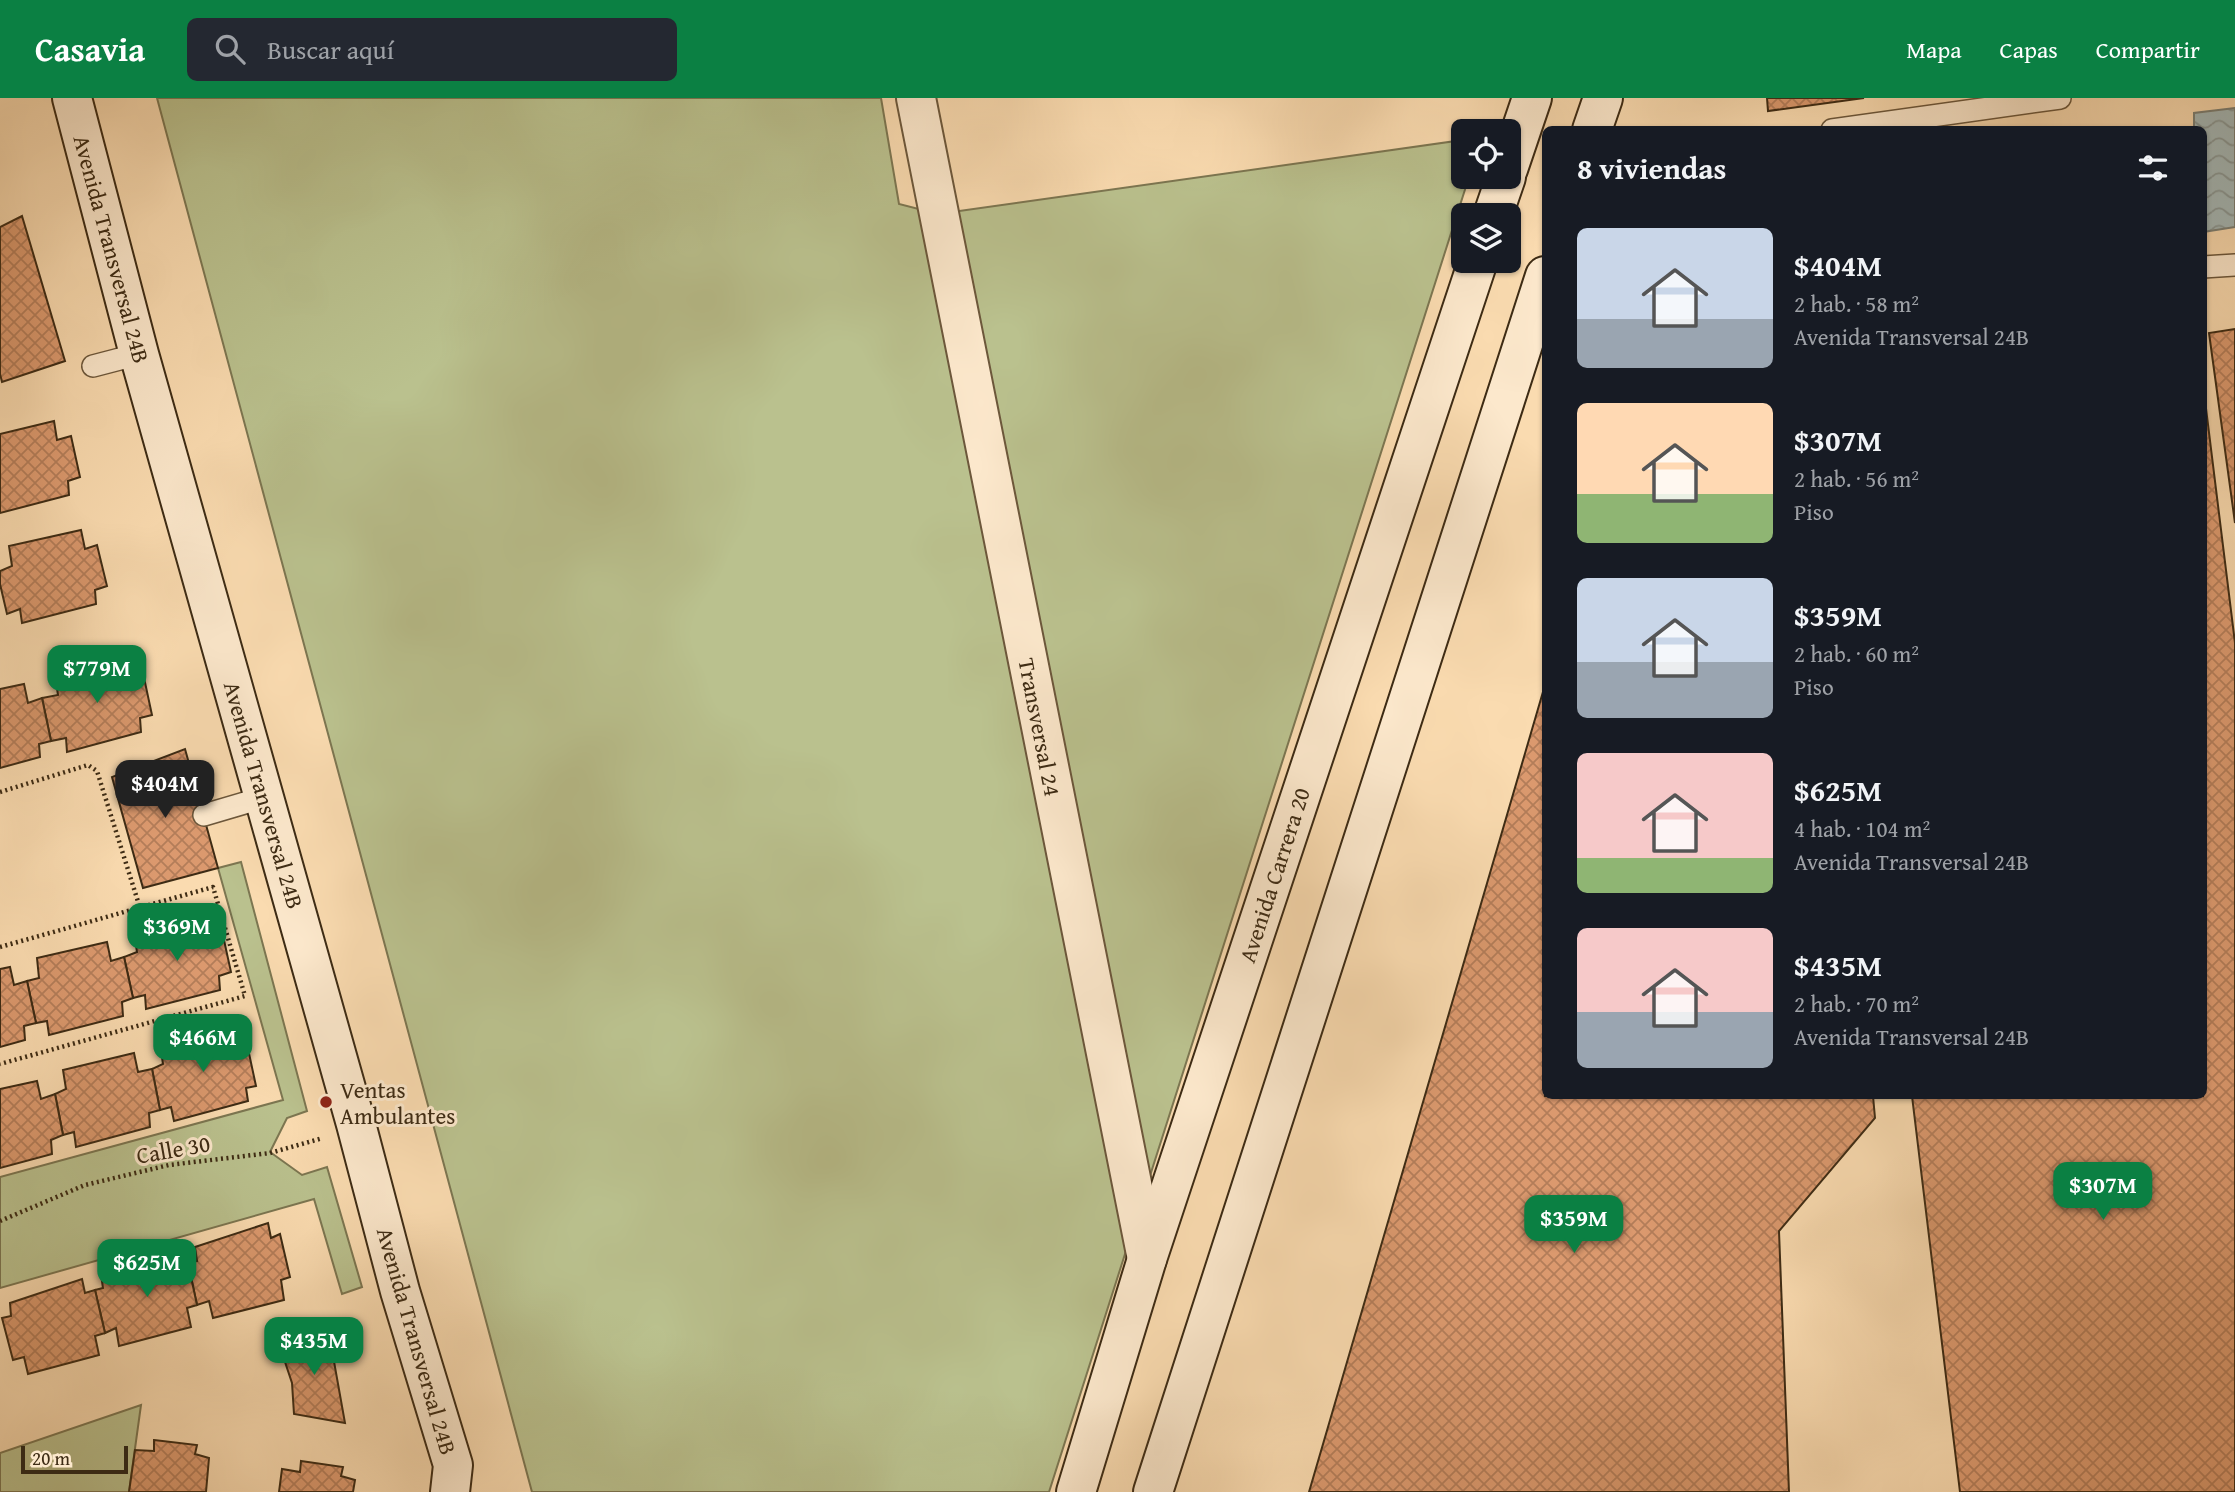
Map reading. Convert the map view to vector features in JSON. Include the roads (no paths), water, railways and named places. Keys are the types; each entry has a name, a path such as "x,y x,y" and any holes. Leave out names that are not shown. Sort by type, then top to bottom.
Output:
{"street":[{"name":"Avenida Transversal 24B","path":"72,98 139,354 265,797 400,1291 453,1465 450,1492"},
{"name":"Transversal 24","path":"916,98 1146,1259"},
{"path":"1521,131 1532,98"},
{"path":"1593,126 1603,98"},
{"name":"Avenida Carrera 20","path":"1076,1492 1146,1259 1474,273"},
{"path":"1153,1492 1542,285"}],"lane":[{"path":"1860,126 2060,98"},
{"path":"2207,267 2235,265"},
{"path":"93,366 139,354"},
{"path":"204,815 265,797"}],"water":[{"path":"2235,108 2235,227 2207,231 2207,126 2194,126 2194,113"}],"place":[{"name":"Ventas Ambulantes","path":"326,1102"}]}
